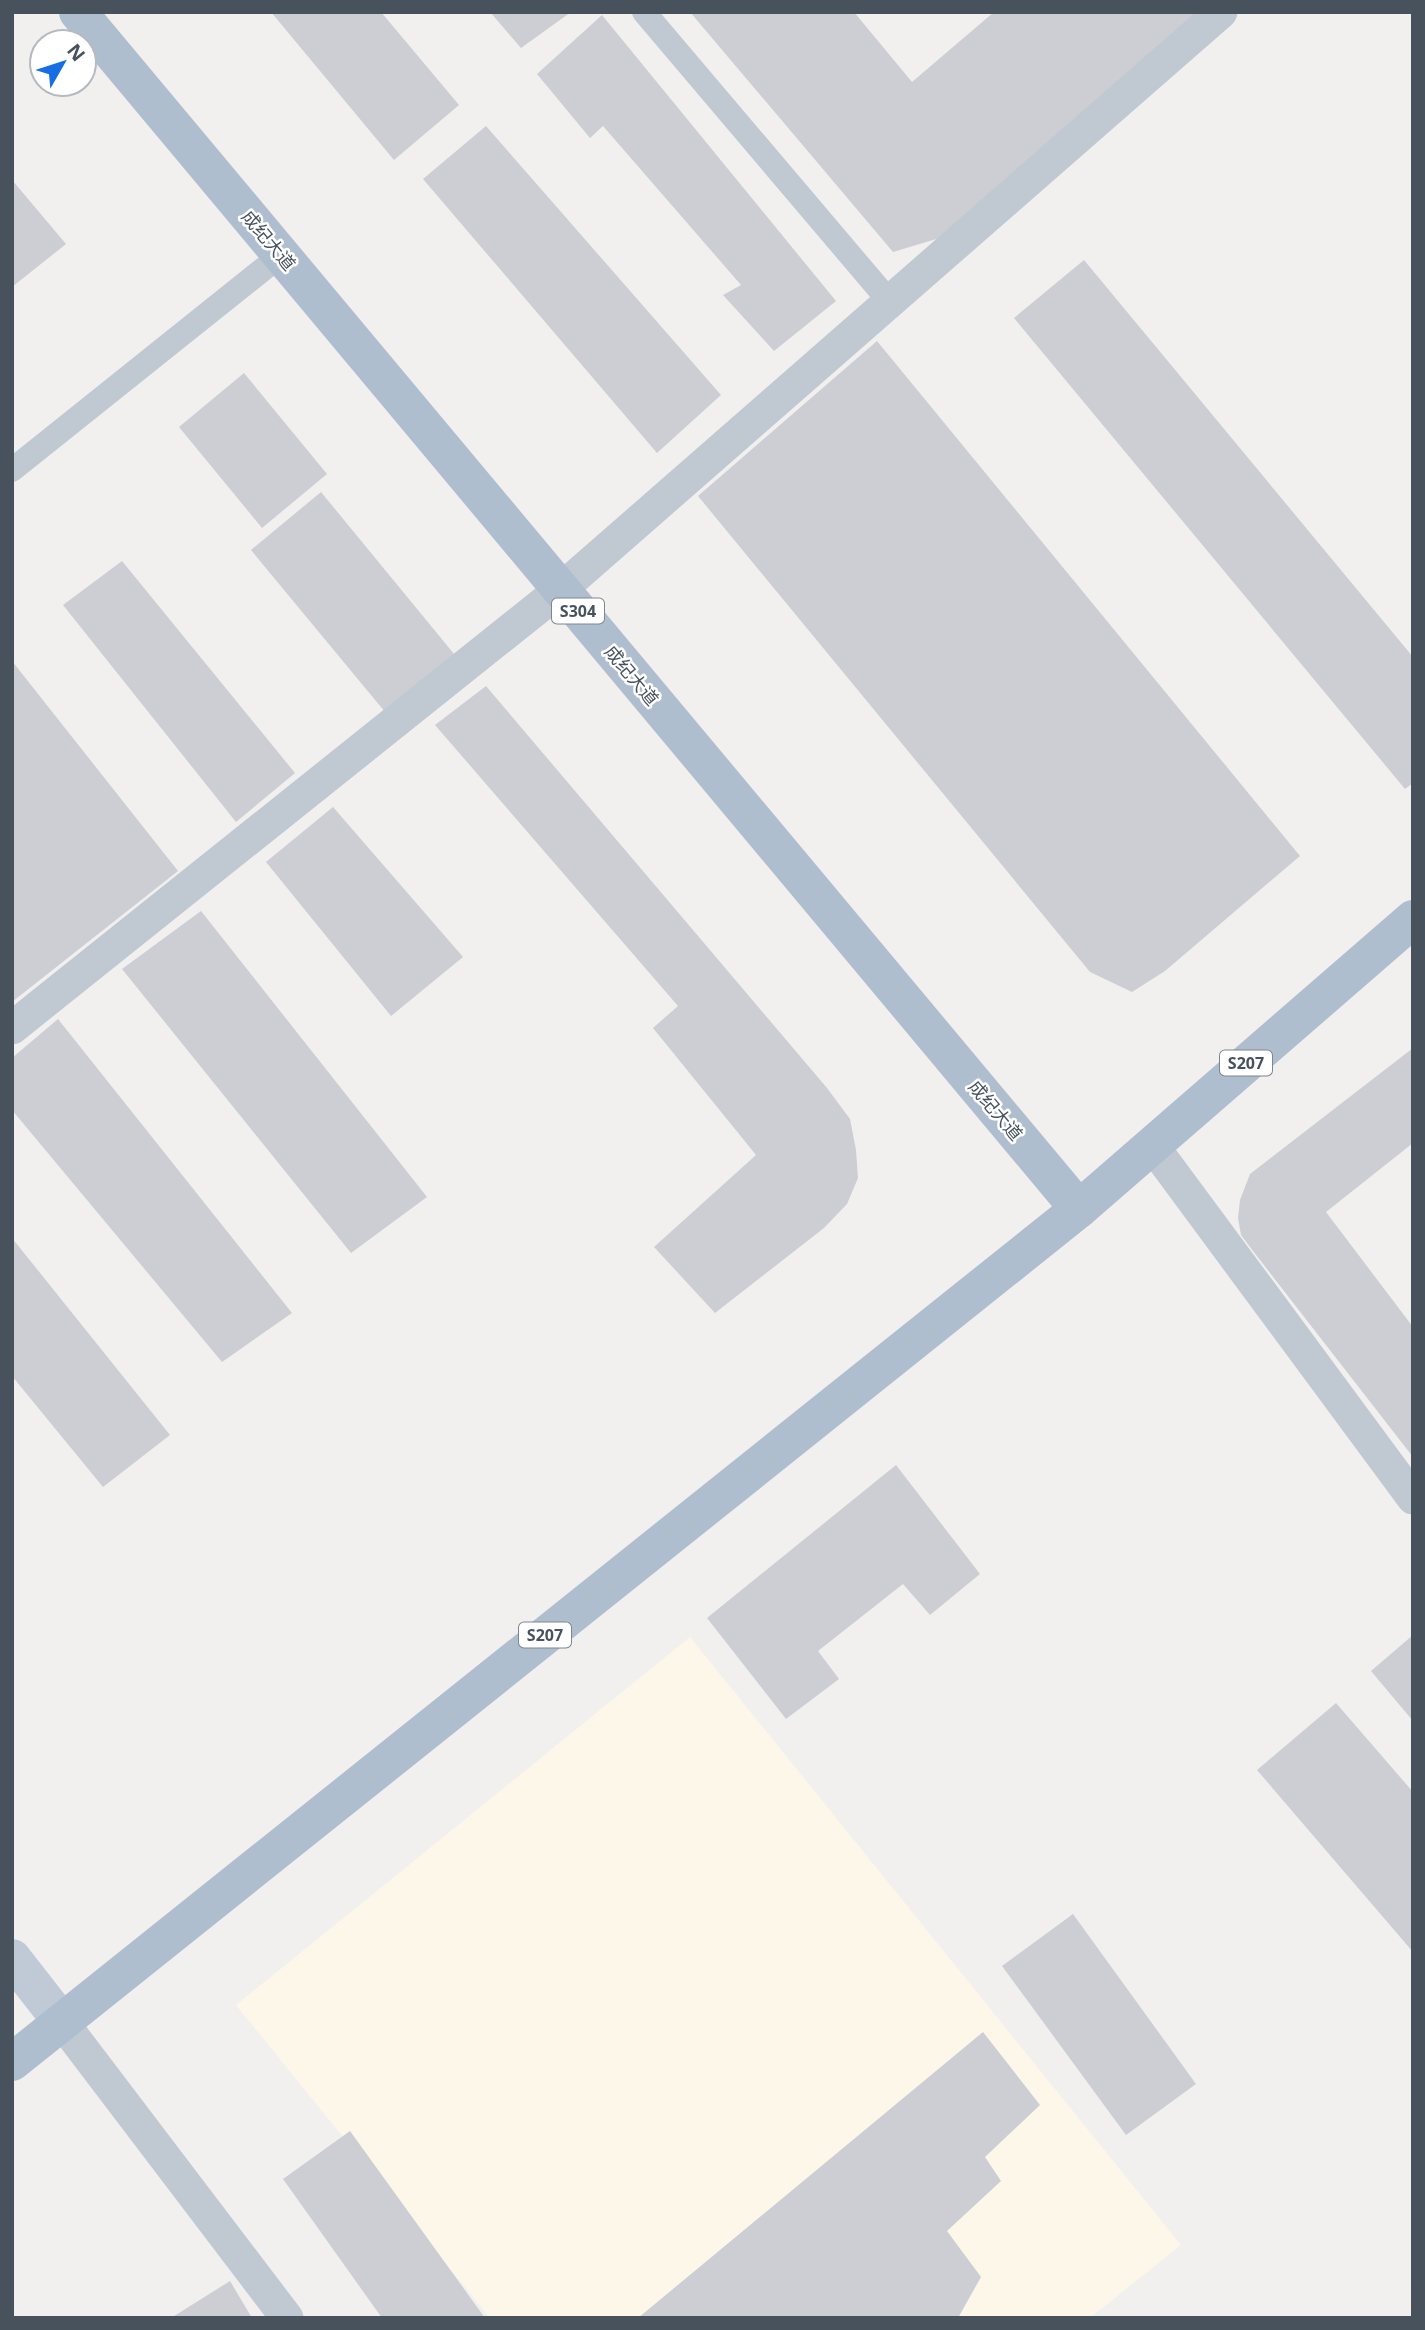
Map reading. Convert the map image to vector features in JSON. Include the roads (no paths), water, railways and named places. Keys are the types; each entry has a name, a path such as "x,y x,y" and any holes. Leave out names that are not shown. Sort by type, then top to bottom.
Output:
{"main road":[{"name":"成纪大道","path":"78,12 1079,1209"},
{"name":"S207","path":"12,2062 1079,1209 1413,919"},
{"path":"12,1958 62,2022"}],"street":[{"path":"644,12 890,302"},
{"path":"12,1028 560,590 1221,12"},
{"path":"12,470 281,255"},
{"path":"1152,1144 1413,1498"},
{"path":"62,2022 287,2318"}]}
